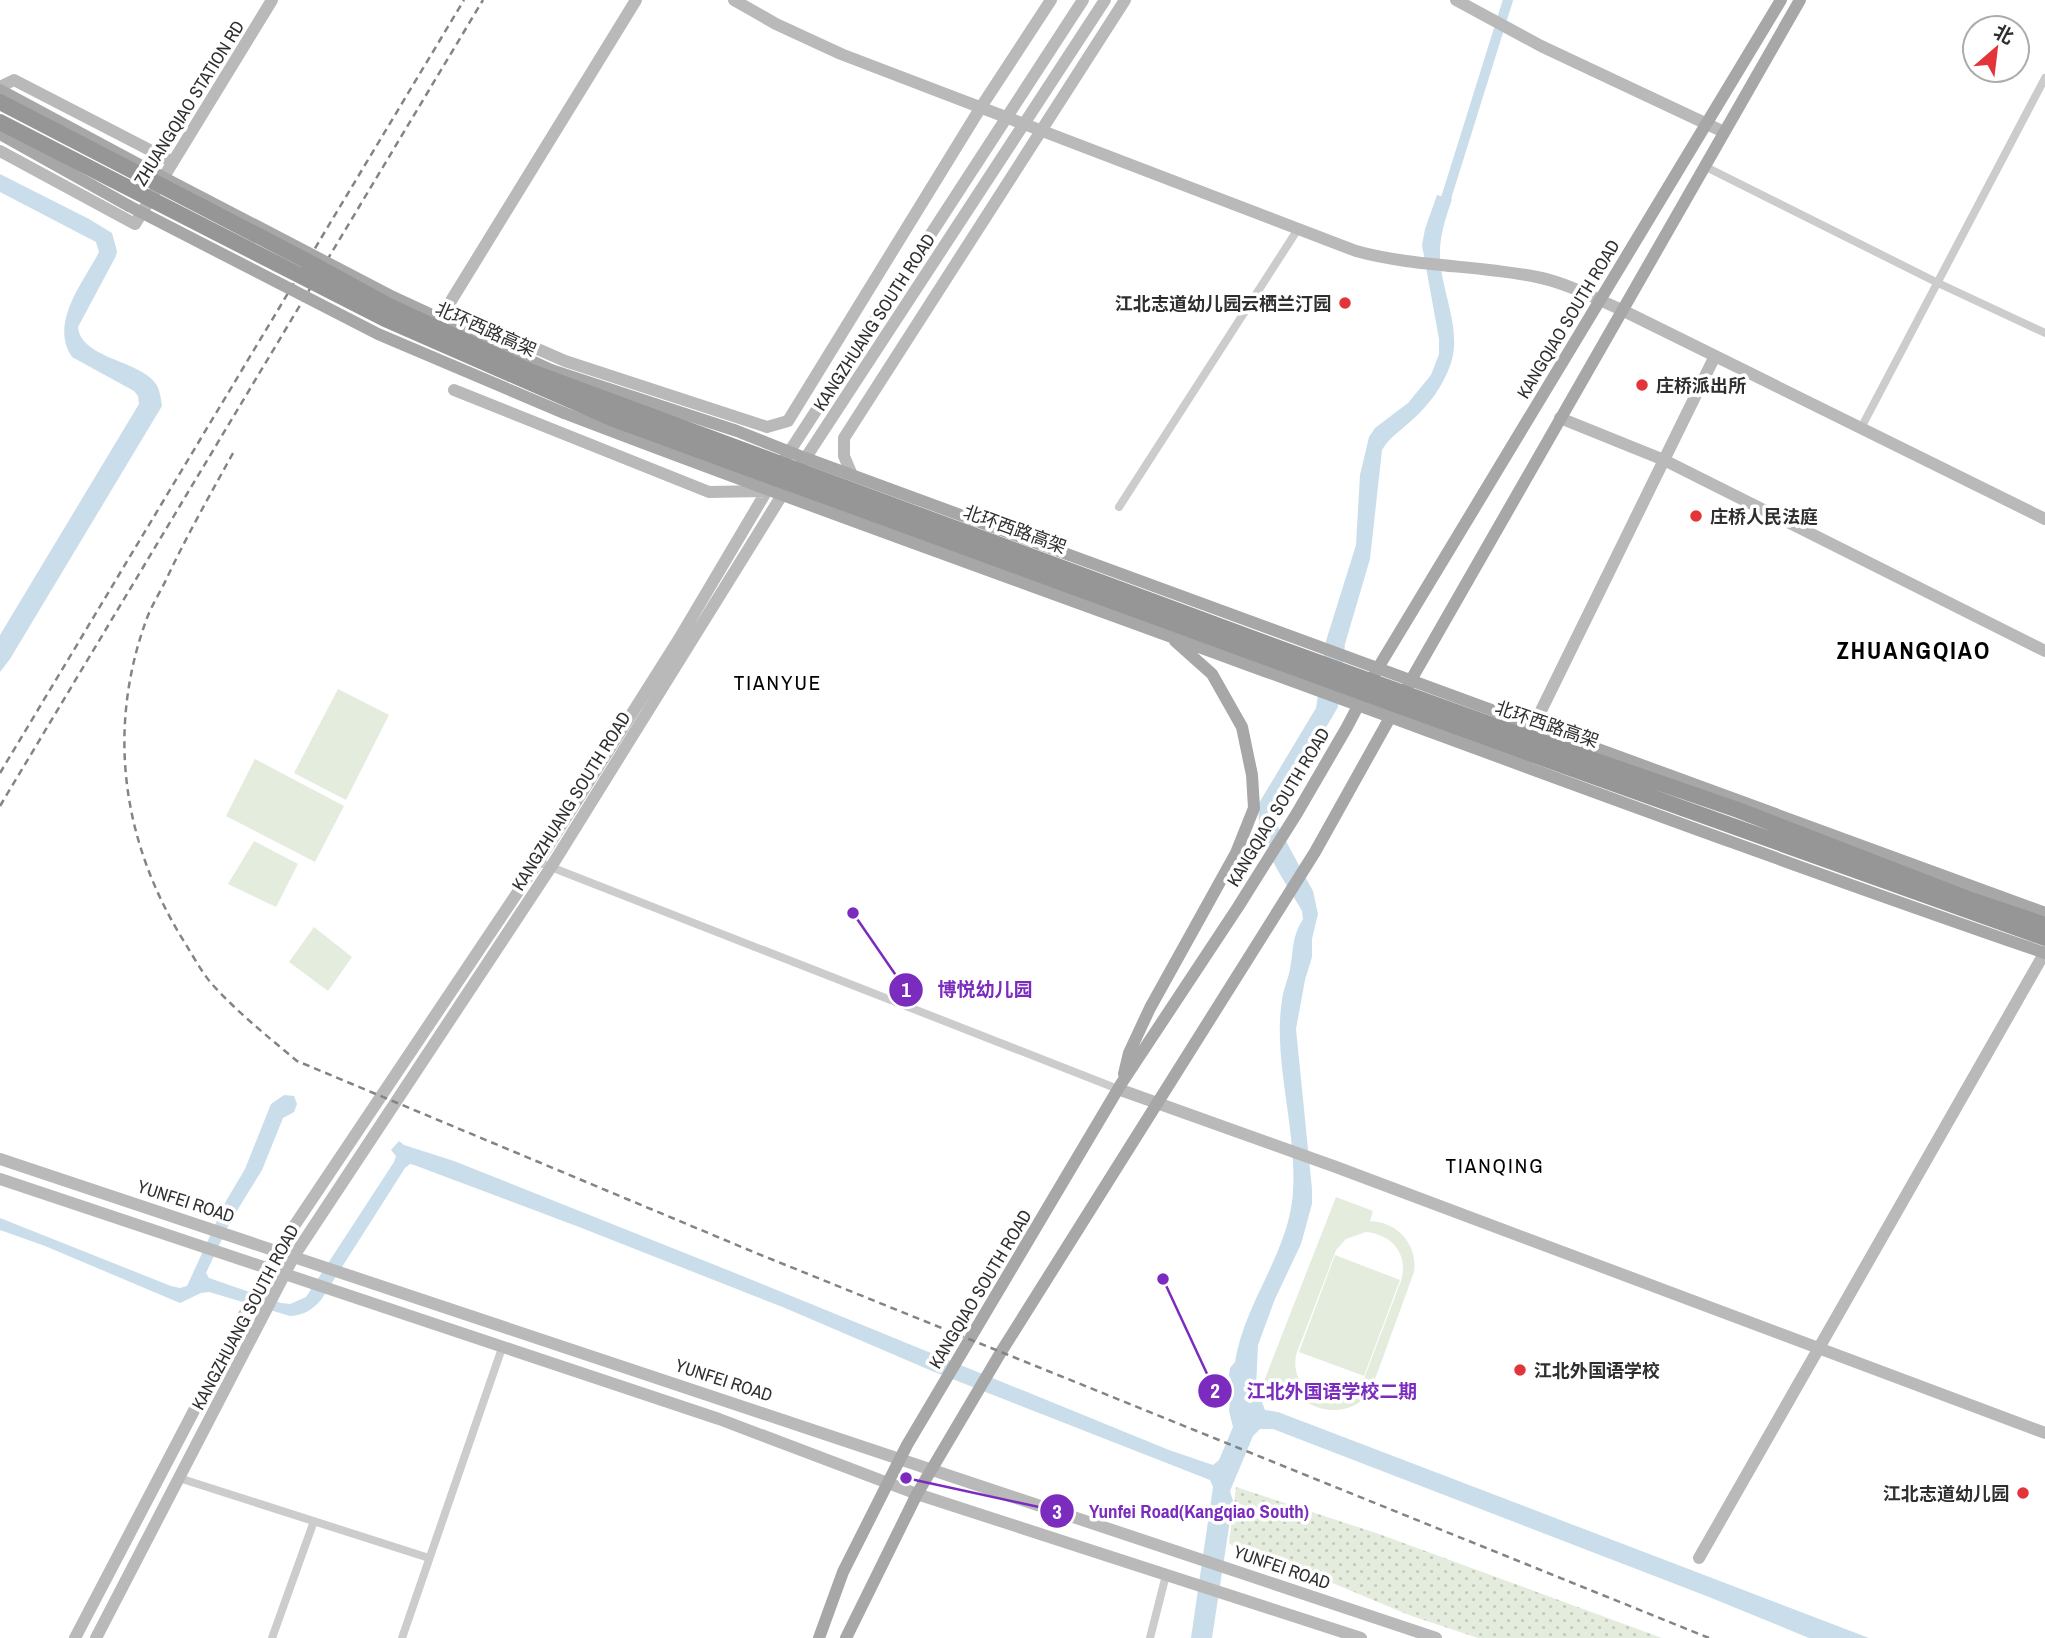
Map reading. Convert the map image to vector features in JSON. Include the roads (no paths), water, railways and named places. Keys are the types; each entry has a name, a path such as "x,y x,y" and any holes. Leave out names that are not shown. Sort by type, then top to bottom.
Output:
{"highway":[{"name":"北环西路高架","path":"0,103 389,306 529,371 1287,651 1738,810 1968,899 2045,925"},
{"name":"北环西路高架","path":"0,122 385,319 611,418 1507,746 2045,938"}],"main road":[{"name":"KANGQIAO SOUTH ROAD","path":"819,1638 843,1572 901,1458 959,1357 1120,1086 1297,813 1378,668 1782,0"},
{"path":"846,1638 932,1468 1158,1102 1278,915 1800,0"},
{"path":"0,89 393,297 551,370 737,431 2045,913"},
{"path":"0,135 129,206 378,334 564,413 767,491 2045,953"},
{"path":"1120,1086 1129,1053 1150,1008 1236,853 1254,808 1252,775 1242,727 1212,674 1169,636"}],"street":[{"name":"ZHUANGQIAO STATION RD","path":"0,151 135,224 272,0"},
{"path":"636,0 446,309 565,361 767,427 788,421"},
{"path":"734,0 776,24 841,54 1377,257 1538,277 1568,286 1622,310 2045,520"},
{"path":"790,451 788,421 981,107 1051,0"},
{"name":"KANGZHUANG SOUTH ROAD","path":"75,1638 278,1250 537,862 679,639 790,451 1083,0"},
{"name":"KANGZHUANG SOUTH ROAD","path":"96,1638 294,1256 551,867 806,458 1105,0"},
{"path":"852,475 844,456 844,438 1125,0"},
{"path":"1456,0 1541,46 1724,132"},
{"path":"1861,428 2045,78"},
{"path":"0,89 14,80 173,162"},
{"path":"1704,166 1938,283 2045,333"},
{"path":"1119,507 1298,229"},
{"path":"1534,725 1715,356"},
{"path":"454,390 709,492 767,491"},
{"path":"1560,418 1664,460 2045,651"},
{"path":"537,862 1158,1102 2045,1433"},
{"path":"1699,1558 2045,953"},
{"name":"YUNFEI ROAD","path":"0,1159 1436,1638"},
{"path":"0,1179 719,1419 917,1494 1361,1638"},
{"path":"399,1638 502,1348"},
{"path":"179,1478 429,1558"},
{"path":"272,1638 314,1521"},
{"path":"1150,1638 1172,1577"}],"water":[{"path":"0,174 112,233 116,256 78,327 89,346 148,376 157,386 162,406 0,672 0,635 139,404 134,391 72,357 66,344 66,317 77,290 99,252 96,242 0,192"},
{"path":"1437,195 1452,199 1443,227 1440,250 1441,270 1453,323 1454,350 1451,363 1430,401 1382,450 1370,559 1345,644 1338,707 1284,799 1275,821 1313,891 1318,914 1312,939 1312,957 1296,1029 1312,1204 1301,1244 1275,1299 1258,1345 1256,1387 1265,1410 1278,1412 1869,1638 1809,1638 1273,1429 1260,1429 1253,1436 1230,1491 1233,1501 1212,1638 1191,1638 1213,1487 1210,1480 932,1371 785,1308 410,1164 321,1300 307,1311 290,1316 209,1292 180,1303 0,1230 0,1218 171,1286 187,1286 226,1201 245,1169 271,1104 284,1095 294,1096 297,1104 294,1112 283,1118 262,1170 230,1222 206,1273 209,1278 281,1303 290,1304 306,1297 394,1162 396,1156 391,1150 399,1141 730,1271 1169,1450 1213,1465 1219,1460 1233,1427 1229,1411 1232,1382 1230,1368 1235,1362 1247,1321 1281,1243 1292,1202 1292,1152 1280,1049 1280,1024 1295,938 1303,919 1302,911 1266,846 1261,832 1259,803 1316,708 1326,641 1356,545 1360,475 1369,437 1375,428 1408,403 1431,375 1439,354 1439,339 1422,245"}],"waterway":[{"path":"1442,211 1508,0"}],"railway":[{"path":"0,773 464,0"},
{"path":"0,806 483,0"},
{"path":"233,453 147,618 134,660 127,702 124,743 127,785 134,825 147,866 164,905 197,963 231,1004 297,1061 756,1253 1709,1638"}],"place":[{"name":"江北志道幼儿园云栖兰汀园","path":"1345,303"},
{"name":"庄桥派出所","path":"1642,385"},
{"name":"庄桥人民法庭","path":"1696,516"},
{"name":"博悦幼儿园","path":"853,913"},
{"name":"江北外国语学校二期","path":"1163,1279"},
{"name":"江北外国语学校","path":"1520,1370"},
{"name":"Yunfei Road(Kangqiao South)","path":"906,1478"},
{"name":"江北志道幼儿园","path":"2023,1493"}],"district":[{"name":"ZHUANGQIAO","path":"1914,650"},
{"name":"TIANYUE","path":"778,682"},
{"name":"TIANQING","path":"1495,1165"}]}
